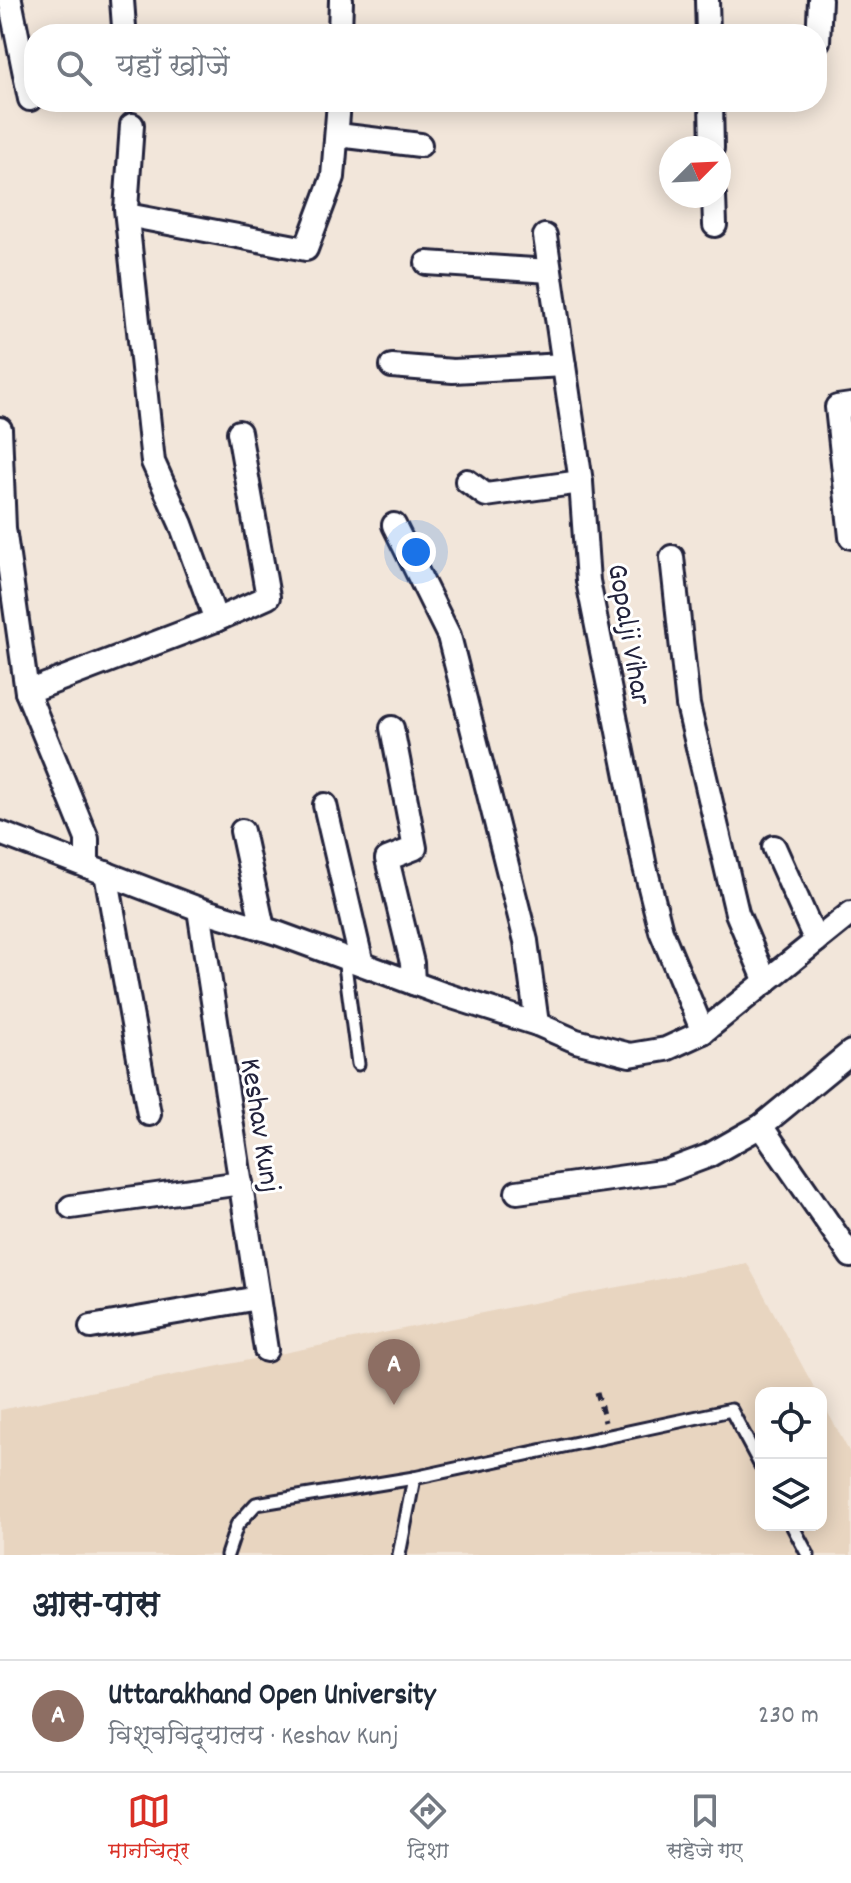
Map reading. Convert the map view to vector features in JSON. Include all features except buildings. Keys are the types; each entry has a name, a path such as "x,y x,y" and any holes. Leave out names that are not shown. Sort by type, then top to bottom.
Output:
{"street":[{"path":"10,0 24,69"},
{"path":"122,0 124,24"},
{"path":"340,24 341,0"},
{"path":"707,0 708,24"},
{"path":"819,24 820,0"},
{"path":"127,215 306,249 333,177 339,112"},
{"path":"711,112 712,136"},
{"path":"132,125 127,215 153,462 181,524 216,620"},
{"path":"338,135 420,145"},
{"path":"714,208 715,225"},
{"name":"Gopalji Vihar","path":"545,236 581,482 588,581 645,867 661,931 703,1032"},
{"path":"427,263 550,271"},
{"path":"392,366 453,371 564,365"},
{"path":"851,405 837,407 851,537"},
{"path":"0,429 4,528 27,692 97,870 149,1114"},
{"path":"27,692 268,597 239,432"},
{"path":"467,481 486,495 581,482"},
{"path":"394,525 449,636 526,941 537,1024"},
{"path":"672,557 688,705 737,913 766,982"},
{"path":"392,728 415,848 387,859 412,963 413,983"},
{"path":"325,805 353,961"},
{"path":"242,831 263,928"},
{"path":"0,833 199,909 263,928 537,1024 576,1041 630,1055 666,1049 703,1032 851,913"},
{"path":"774,847 816,941"},
{"name":"Keshav Kunj","path":"199,909 266,1350"},
{"path":"517,1192 668,1171 708,1156 761,1126 848,1058"},
{"path":"761,1126 850,1253"},
{"path":"71,1207 241,1183"},
{"path":"91,1327 258,1298"}],"lane":[{"path":"353,961 358,1064"},
{"path":"227,1555 237,1525 256,1504 414,1478 731,1410 757,1459"},
{"path":"399,1555 414,1478"},
{"path":"795,1531 808,1555"}],"path":[{"path":"597,1392 608,1437"}],"shaded area":[{"path":"747,1263 814,1387 755,1387 755,1531 827,1531 827,1411 851,1455 851,1555 0,1555 0,1410"}],"place":[{"name":"Uttarakhand Open University","path":"394,1405"}]}
